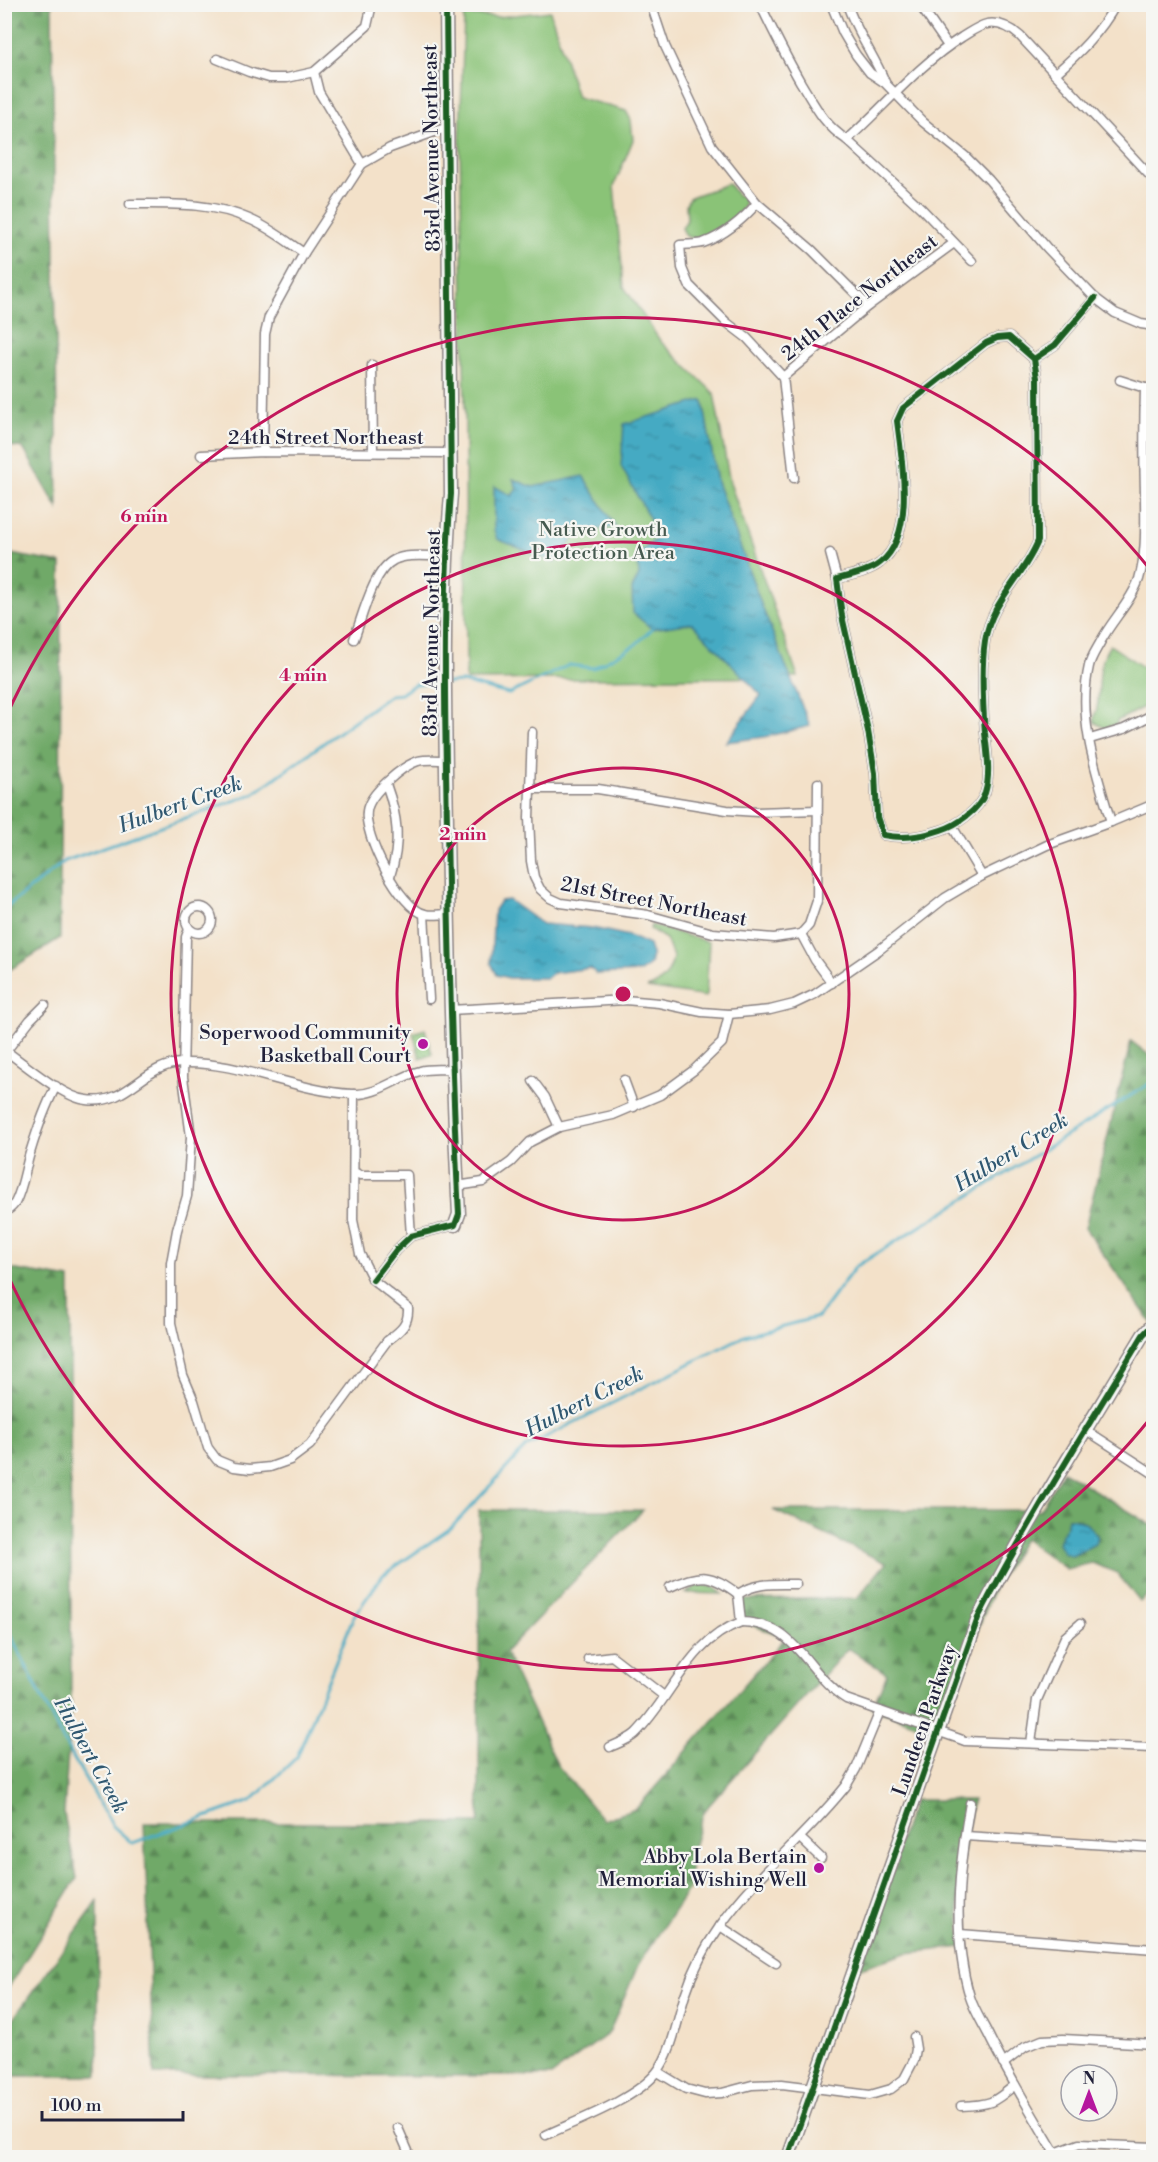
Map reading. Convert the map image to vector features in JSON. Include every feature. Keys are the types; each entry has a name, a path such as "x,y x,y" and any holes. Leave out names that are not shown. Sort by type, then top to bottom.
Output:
{"street":[{"path":"217,59 269,78 287,78 314,72 367,26 372,4"},
{"name":"83rd Avenue Northeast","path":"446,4 451,453 451,494 446,556 446,760 450,1010 459,1214 455,1225"},
{"path":"651,4 665,46 712,146 757,203 812,250 868,306"},
{"path":"760,4 784,55 817,112 837,134 847,140 921,208 972,261"},
{"path":"831,4 843,33 870,74 885,82 923,122 965,156 1095,298 1115,313 1141,324 1154,326"},
{"path":"847,4 885,82"},
{"path":"919,4 948,46"},
{"path":"1055,74 1099,32 1116,4"},
{"path":"847,140 910,77 948,46 987,24 1000,24 1012,28 1154,180"},
{"path":"314,72 319,92 362,164"},
{"path":"263,452 265,334 269,317 304,253 362,164 390,148 448,128"},
{"path":"757,203 719,235 701,244 680,244 682,268 689,285 726,322 754,345 783,377 794,478"},
{"path":"130,204 179,204 210,207 229,212 249,219 304,253"},
{"name":"24th Place Northeast","path":"783,377 868,306 954,243"},
{"path":"1034,359 1055,345 1095,298"},
{"path":"830,553 870,741 875,773 877,817 883,835 899,838 924,836 952,826 973,810 985,794 988,767 984,644 989,624 997,604 1031,558 1038,541 1037,378 1034,359 1009,337 997,338 986,343 903,408 897,421 904,508 900,535 889,555 879,565 837,579"},
{"path":"372,364 373,451"},
{"path":"1111,822 1099,784 1085,720 1089,664 1102,638 1125,606 1139,580 1143,551 1149,388 1120,380"},
{"name":"24th Street Northeast","path":"201,455 373,451 451,453"},
{"path":"354,639 376,580 385,567 395,559 446,556"},
{"path":"1090,739 1124,729 1154,714"},
{"path":"532,732 531,789 598,789 727,810 758,812 817,810"},
{"path":"446,760 419,761 402,768 370,800 367,825 401,896 412,907 424,914 448,914"},
{"path":"818,783 817,902 809,925 801,934 815,960 832,983"},
{"path":"386,784 394,805 398,832 396,856 390,876"},
{"name":"21st Street Northeast","path":"531,789 529,848 534,877 540,889 561,903 648,915 713,933 774,938 801,934"},
{"path":"450,1010 625,1000 729,1014 770,1010 794,1004 832,983 879,950 945,898 982,876 1047,845 1154,804"},
{"path":"952,826 982,876"},
{"path":"424,914 429,999"},
{"path":"189,929 186,937 183,1077 191,1137 190,1169 187,1196 177,1230 171,1263 171,1323 183,1375 194,1401 208,1448 216,1460 234,1467 250,1469 270,1467 290,1460 310,1445 387,1341 403,1329 408,1317 408,1308 373,1280 360,1254 353,1220 354,1095"},
{"path":"45,1005 30,1020 5,1053 75,1097 101,1101 122,1094 149,1072 165,1065 183,1063 234,1069 309,1088 354,1095 385,1087 420,1071 452,1069"},
{"path":"457,1186 483,1182 511,1162 530,1142 560,1127 613,1115 660,1095 694,1070 722,1044 729,1014"},
{"path":"624,1080 634,1107"},
{"path":"534,1082 546,1097 560,1127"},
{"path":"4,1212 9,1210 17,1197 40,1122 56,1086"},
{"path":"354,1172 360,1175 407,1175 411,1236"},
{"path":"373,1280 396,1250 411,1236 455,1225"},
{"name":"Lundeen Parkway","path":"788,2157 978,1618 1086,1430 1143,1335 1154,1323"},
{"path":"1086,1430 1153,1473"},
{"path":"670,1587 688,1578 706,1577 722,1582 738,1594 741,1622"},
{"path":"738,1594 749,1587 761,1584 796,1584"},
{"path":"610,1747 635,1734 708,1640 725,1628 741,1622 757,1623 786,1636 832,1690 846,1699 965,1741 1154,1748"},
{"path":"1031,1743 1037,1700 1065,1637 1080,1624"},
{"path":"588,1659 612,1656 664,1696"},
{"path":"546,2135 624,2098 657,2072 666,2055 686,1992 700,1958 720,1926 740,1901 846,1786 856,1769 880,1711"},
{"path":"970,1803 958,1898 964,1969 971,1999 1003,2064 1054,2156 1079,2144 1154,2146"},
{"path":"965,1836 1154,1848"},
{"path":"800,1838 821,1858"},
{"path":"720,1926 776,1964"},
{"path":"960,1934 1154,1949"},
{"path":"657,2072 686,2090 705,2094 722,2093 752,2085 782,2084 813,2086 870,2096 891,2090 904,2079 914,2060 916,2049 914,2037"},
{"path":"1003,2064 1025,2047 1042,2040 1154,2044"},
{"path":"961,2106 994,2102 1015,2085"},
{"path":"398,2128 411,2157"}],"green space":[{"path":"5,4 52,5 58,509 23,448 5,445"},
{"name":"Native Growth Protection Area","path":"550,11 577,97 626,111 631,120 633,140 614,186 624,287 661,342 714,393 730,483 798,677 466,680 465,410 460,143 464,15 498,17"},
{"path":"728,183 737,195 744,197 741,210 728,223 711,233 696,238 686,236 682,228 687,220 686,205 689,198"},
{"path":"5,553 61,563 60,938 5,973"},
{"path":"1110,645 1153,674 1153,702 1117,721 1117,724 1105,728 1094,722 1094,718 1101,668"},
{"path":"651,925 709,942 706,997 647,988 665,977 673,957 666,939 650,929"},
{"name":"Soperwood Community Basketball Court","path":"425,1029 432,1054 420,1058 413,1033"},
{"path":"1131,1041 1153,1058 1152,1324 1085,1228"},
{"path":"5,1268 70,1279 71,1706 64,1814 77,1878 5,1993"},
{"path":"1063,1471 1153,1526 1153,1590 1140,1602 1117,1573 1092,1563 1066,1569 1024,1539 994,1588 938,1732 872,1708 887,1674 848,1648 704,1811 691,1854 689,1889 639,1963 609,2033 551,2076 154,2075 144,1823 479,1823 479,1510 643,1510 505,1652 558,1766 603,1820 636,1809 786,1637 741,1622 739,1600 857,1598 886,1563 773,1510 1040,1510","holes":["1068,1518 1076,1518 1088,1525 1083,1550 1072,1556 1061,1535 1067,1527"]},
{"path":"697,1586 713,1587 723,1594 686,1593"},
{"path":"914,1800 973,1800 965,1836 958,1898 962,1947 906,1953 854,1970"},
{"path":"98,1901 98,2076 5,2076 5,2030"}],"water":[{"path":"703,400 717,482 763,609 810,726 764,737 726,742 761,695 692,623 652,629 633,613 632,589 639,575 637,555 659,536 621,466 624,424"},
{"path":"583,476 616,527 580,531 554,562 497,539 494,530 494,486 512,496 517,488 513,479 533,487"},
{"path":"509,900 542,924 593,928 629,936 649,945 652,955 650,965 640,972 596,974 591,968 553,973 547,978 509,978 497,975 491,963 494,910 500,901"},
{"path":"1068,1518 1085,1523 1097,1536 1095,1544 1072,1556 1064,1553 1058,1543"}],"waterway":[{"path":"447,683 462,682 509,694 569,665 593,668 635,645 652,629"},
{"name":"Hulbert Creek","path":"4,909 65,861 253,794 390,695 401,694 415,684 441,683"},
{"name":"Hulbert Creek","path":"4,1622 63,1740 113,1826 132,1843 251,1801 297,1757 354,1616 383,1575 451,1528 526,1447 744,1336 818,1317 855,1267 1154,1081"}],"cycle path":[{"path":"373,1280 396,1250 411,1236 455,1225 459,1214 451,1020 445,700 446,576 451,494 446,4"},
{"path":"1034,359 1037,378 1038,541 1024,567 1000,602 988,627 985,641 983,687 988,771 985,793 973,811 947,828 912,837 883,835 877,817 875,773 868,731 842,616 837,579 876,566 891,550 899,535 904,496 897,421 903,408 986,343 997,338 1009,337 1034,359 1055,345 1095,298"},
{"path":"788,2158 978,1618 1058,1475 1143,1335 1154,1323"}],"place":[{"name":"Soperwood Community Basketball Court","path":"423,1044"},
{"name":"Abby Lola Bertain Memorial Wishing Well","path":"819,1868"}]}
